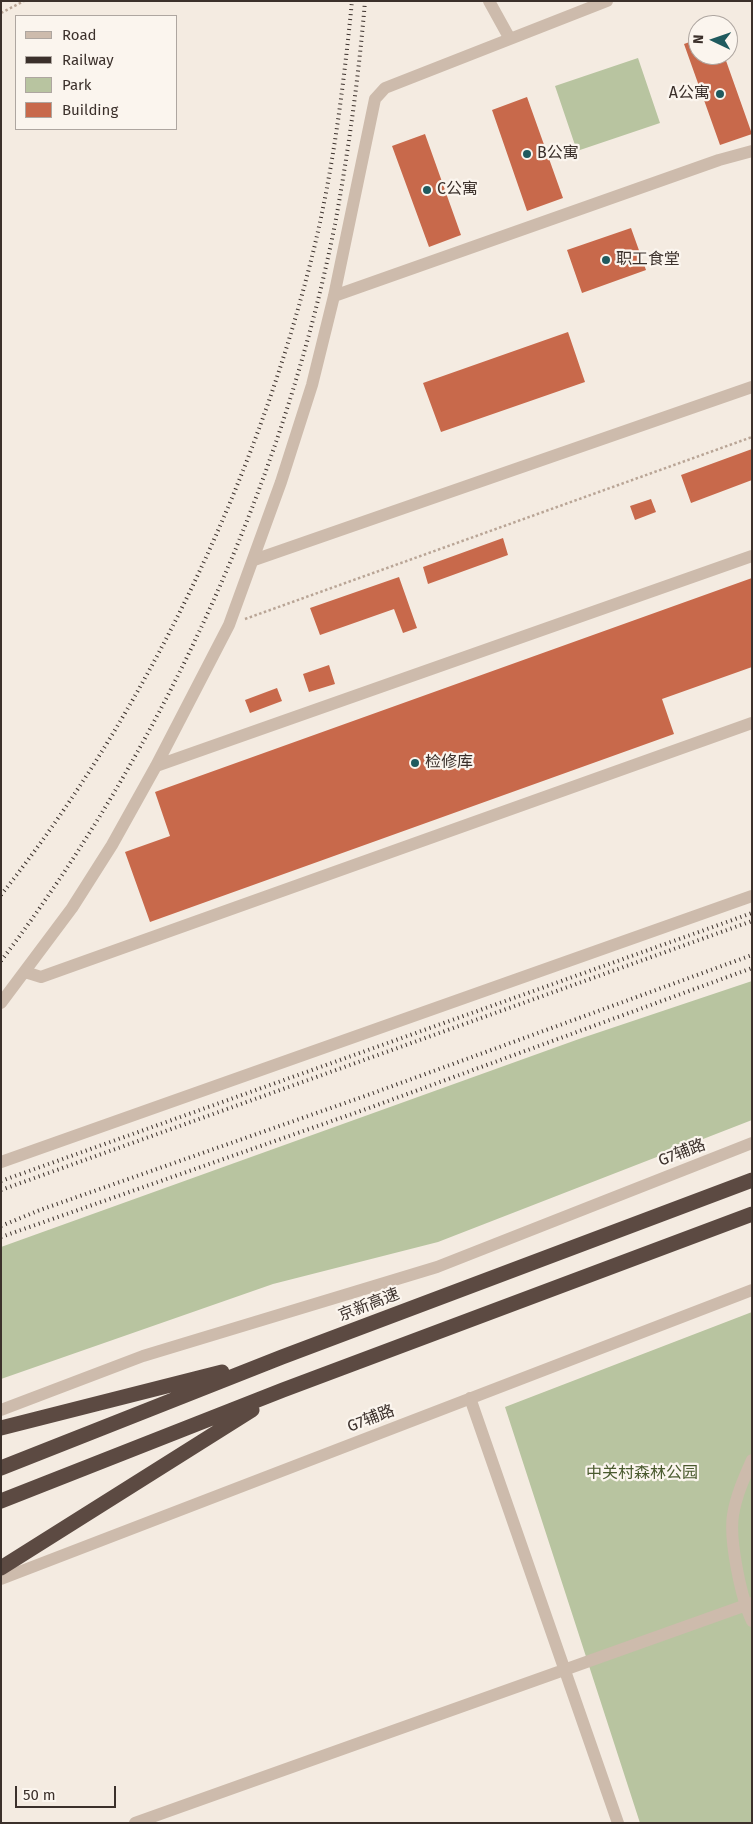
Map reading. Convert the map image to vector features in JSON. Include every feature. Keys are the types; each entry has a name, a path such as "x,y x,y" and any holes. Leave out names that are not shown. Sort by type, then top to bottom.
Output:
{"highway":[{"name":"京新高速","path":"1,1468 282,1357 752,1180"},
{"path":"1,1501 283,1390 752,1214"},
{"path":"1,1428 282,1357"},
{"path":"1,1568 283,1390"}],"street":[{"path":"490,1 510,39"},
{"path":"1,1003 77,900 112,845 156,766 229,625 254,560 312,385 334,296 375,99 384,88 607,1"},
{"path":"334,296 719,160 752,151"},
{"path":"254,560 752,388"},
{"path":"156,766 752,556"},
{"path":"25,972 41,977 752,723"},
{"path":"1,1162 752,896"},
{"name":"G7辅路","path":"1,1410 143,1356 437,1268 752,1143"},
{"name":"G7辅路","path":"1,1579 752,1290"},
{"path":"470,1398 618,1823"},
{"path":"752,1460 741,1484 733,1517 734,1548 752,1621"},
{"path":"135,1823 748,1604"}],"path":[{"path":"1,13 24,1"},
{"path":"229,625 752,438"}],"green space":[{"path":"638,58 660,123 577,151 555,86"},
{"path":"752,981 752,1120 438,1242 273,1284 1,1379 1,1247 579,1039"},
{"name":"中关村森林公园","path":"752,1312 752,1823 640,1823 505,1407"}],"building":[{"name":"A公寓","path":"688,43 688,55 684,44"},
{"name":"A公寓","path":"691,65 728,65 752,134 720,145"},
{"name":"B公寓","path":"527,97 563,198 527,211 492,110"},
{"name":"C公寓","path":"425,134 461,235 429,247 392,146"},
{"name":"职工食堂","path":"631,228 646,270 582,293 567,250"},
{"path":"568,332 585,382 441,432 423,383"},
{"path":"752,449 752,480 691,503 681,475"},
{"path":"651,499 656,512 635,520 630,506"},
{"path":"503,538 508,555 428,584 423,567"},
{"path":"399,577 417,628 403,633 394,609 320,635 310,608"},
{"name":"检修库","path":"752,578 752,667 662,699 674,734 150,922 125,852 170,836 155,792"},
{"path":"329,665 335,684 309,692 303,674"},
{"path":"277,688 282,701 250,713 245,700"}],"railway":[{"path":"1,895 52,827 100,755 144,679 185,601 222,521 255,440 283,358 307,276 323,208 345,70 352,1"},
{"path":"1,961 60,879 114,792 164,702 210,609 250,513 285,416 314,317 336,219 345,165 360,56 365,1"},
{"path":"1,1181 752,913"},
{"path":"1,1190 752,921"},
{"path":"1,1226 40,1210 365,1096 752,955"},
{"path":"1,1237 369,1108 752,968"}],"place":[{"name":"A公寓","path":"720,94"},
{"name":"B公寓","path":"527,154"},
{"name":"C公寓","path":"427,190"},
{"name":"职工食堂","path":"606,260"},
{"name":"检修库","path":"415,763"}]}
